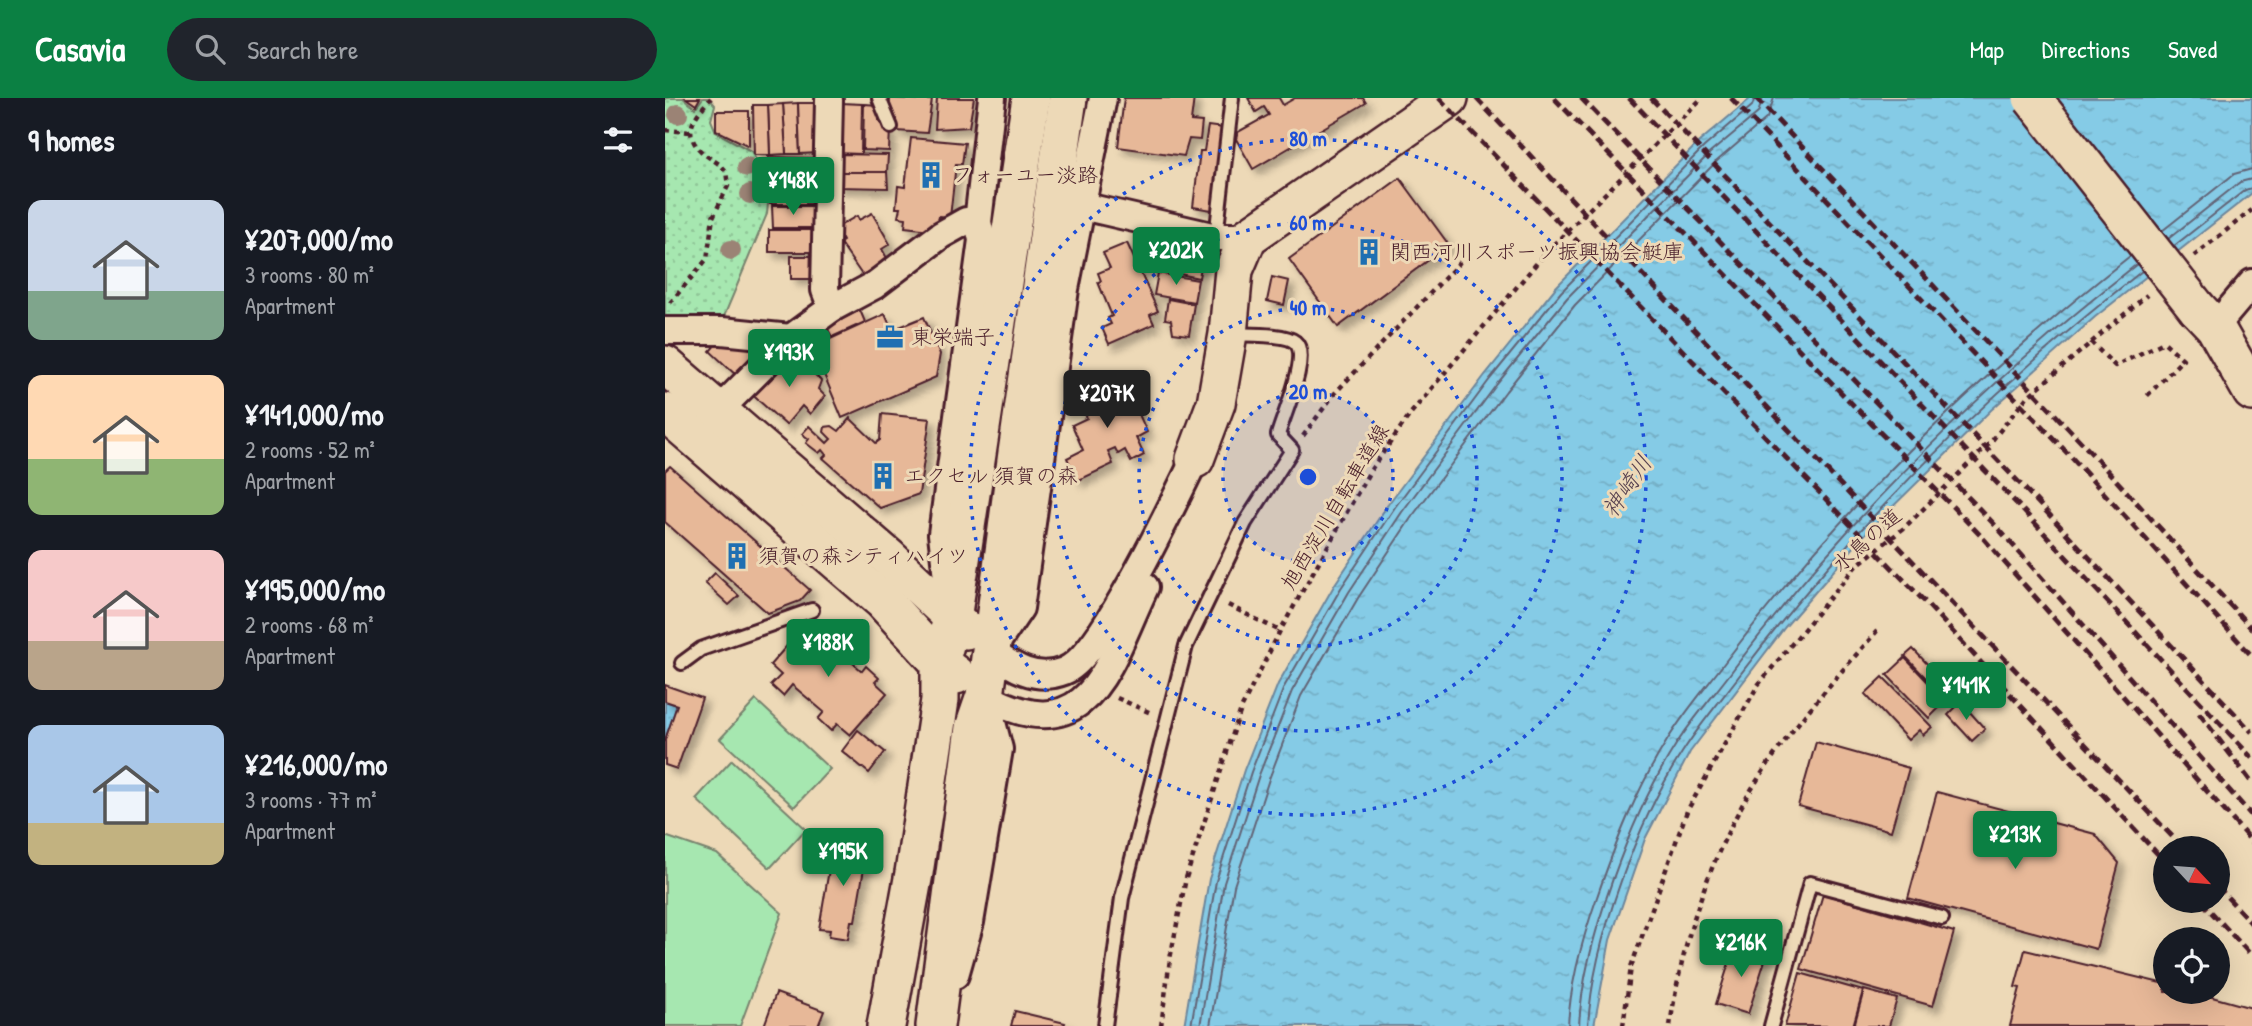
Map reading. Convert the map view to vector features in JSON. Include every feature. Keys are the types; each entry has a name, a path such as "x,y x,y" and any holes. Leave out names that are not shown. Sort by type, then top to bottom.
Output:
{"street":[{"path":"952,619 942,534 982,240 978,222 992,98"},
{"path":"886,1026 914,873 940,700 940,663 952,619 1031,98"},
{"path":"937,1026 974,729 985,696 1069,98"},
{"path":"991,651 1020,608 1065,289 1103,98"},
{"path":"1082,206 1232,237 1403,131 1449,98"},
{"path":"2032,98 2206,317 2252,392"},
{"path":"832,99 825,290 832,308"},
{"path":"718,411 791,338 832,308 875,285 941,235 966,221 978,222"},
{"path":"665,412 883,601 940,663 985,696 1006,707 1042,714 1067,710 1086,700 1100,681 1175,523 1216,402 1228,334 1234,270 1232,237"},
{"path":"2206,317 2252,283"},
{"path":"665,331 722,331 791,338"},
{"path":"665,365 889,558 952,619 1012,667 1039,676 1066,671 1085,654 1139,573 1195,459"}],"lane":[{"path":"879,98 891,127"},
{"path":"1232,98 1232,237"},
{"path":"1105,1026 1122,898 1186,646 1245,523 1292,450 1278,435 1299,370 1301,351 1296,342 1287,338 1228,334"},
{"path":"682,663 701,649 812,610"},
{"path":"1771,1026 1810,883 1942,918"}],"path":[{"path":"670,303 707,259 713,217 728,186 726,171 694,143 690,132 691,121 711,98"},
{"name":"旭西淀川自転車道線","path":"1161,1026 1185,878 1241,709 1280,631 1370,471 1411,413 1547,251 1702,98"},
{"path":"665,130 690,132"},
{"path":"2186,262 2252,210"},
{"path":"1292,450 1335,393 1460,262"},
{"name":"水鳥の道","path":"1623,1026 1631,967 1687,811 1759,685 1856,566 1904,528 1990,443 2027,397 2154,289"},
{"path":"2091,342 2115,366 2164,342 2183,359 2145,398"},
{"path":"1220,601 1280,631"},
{"path":"1670,1026 1679,967 1706,882 1741,808 1807,712 1877,631"},
{"path":"1125,702 1150,712"}],"green space":[{"path":"665,98 683,98 695,108 703,98 709,98 715,105 711,120 716,132 751,151 762,170 769,192 767,214 723,319 665,317"},
{"path":"756,700 830,769 794,807 720,739"},
{"path":"732,760 806,829 770,868 696,799"},
{"path":"665,836 717,854 782,913 740,1026 665,1026"}],"water":[{"name":"神崎川","path":"1751,98 2252,98 2252,193 2095,317 1991,410 1867,532 1785,627 1690,752 1645,839 1610,940 1594,1026 1184,1026 1209,879 1244,770 1278,684 1335,584 1389,503 1485,375 1556,287 1699,142"},
{"path":"665,701 677,705 665,740"}],"building":[{"path":"686,98 700,98 696,105"},
{"path":"890,98 932,100 927,133 896,131 897,119 889,118"},
{"path":"937,98 974,98 969,127 935,129"},
{"path":"1124,98 1194,98 1191,121 1202,122 1200,140 1189,139 1184,156 1118,147"},
{"path":"1248,98 1279,98 1283,105 1295,98 1363,98 1366,103 1253,169 1236,139 1238,132 1269,115 1264,107 1256,112"},
{"path":"798,103 800,154 786,154 783,104"},
{"path":"798,103 816,103 818,153 800,154"},
{"path":"841,103 862,104 861,154 836,153"},
{"path":"783,104 786,154 770,155 768,105"},
{"path":"864,104 879,105 879,121 890,128 889,151 863,150"},
{"path":"753,105 768,105 770,155 754,155"},
{"path":"716,111 749,111 749,146 716,130"},
{"path":"1208,126 1223,128 1212,210 1193,207 1200,151 1204,151"},
{"name":"フォーユー淡路","path":"911,138 965,143 962,164 956,164 950,217 939,216 938,223 931,225 931,230 905,227 906,218 898,217 900,208 896,208 898,186 905,187"},
{"path":"836,154 888,155 887,172 836,172"},
{"path":"768,157 813,158 813,180 767,179"},
{"path":"836,172 887,172 888,188 836,187"},
{"name":"関西河川スポーツ振興協会艇庫","path":"1400,178 1449,245 1338,327 1289,259"},
{"path":"770,182 815,182 815,204 770,204"},
{"path":"772,206 814,206 814,228 773,228"},
{"path":"872,213 890,244 882,249 888,260 862,275 840,243 843,241 836,228 857,216 859,220"},
{"path":"769,230 814,230 814,252 769,252"},
{"path":"1140,235 1169,240 1163,273 1144,269 1145,260 1140,259 1141,252 1138,251"},
{"path":"1171,242 1200,248 1197,260 1202,261 1199,278 1165,271"},
{"path":"1127,243 1158,311 1150,315 1154,324 1109,344 1102,328 1111,324 1108,318 1112,316 1098,282 1101,281 1098,273 1110,268 1103,253"},
{"path":"791,256 815,256 815,279 791,279"},
{"path":"1158,273 1198,280 1194,302 1154,295"},
{"path":"1272,277 1289,281 1284,305 1267,301"},
{"path":"1168,299 1194,304 1189,335 1173,333 1171,320 1165,319"},
{"path":"860,310 865,322 832,337 827,327"},
{"path":"885,314 892,330 924,317 940,354 936,377 842,418 818,360 810,364 804,351"},
{"path":"717,343 765,348 738,377 710,351"},
{"path":"794,352 821,381 818,389 825,396 810,414 802,406 786,425 747,390"},
{"path":"1123,379 1147,432 1136,438 1144,455 1131,462 1125,450 1118,454 1115,448 1108,451 1113,464 1077,481 1067,458 1083,450 1072,425 1087,418 1078,400"},
{"name":"エクセル 須賀の森","path":"882,414 930,419 919,494 880,508 823,458 826,455 822,450 819,453 806,443 809,439 802,434 809,426 827,443 831,439 824,432 825,427 832,426 839,431 850,418 876,443 880,440"},
{"name":"須賀の森シティハイツ","path":"670,466 810,590 800,601 768,613 665,522 665,471"},
{"path":"715,573 739,596 729,605 705,583"},
{"path":"807,623 819,633 824,627 835,637 830,643 862,671 866,666 879,678 875,682 887,693 850,735 837,724 831,731 818,719 824,712 792,685 783,696 771,685 781,675 770,665"},
{"path":"1913,649 1955,693 1948,701 1905,656"},
{"path":"1905,658 1946,701 1929,718 1887,675"},
{"path":"1883,677 1932,727 1923,735 1919,730 1908,740 1865,694"},
{"path":"665,685 702,698 677,769 665,765 665,740 677,705 665,701"},
{"path":"1961,702 1985,729 1972,741 1948,715"},
{"path":"858,730 885,752 869,773 842,751"},
{"path":"1816,742 1909,768 1891,831 1798,806"},
{"path":"1937,792 2095,834 2119,863 2096,949 1908,898"},
{"path":"834,840 868,845 855,921 851,921 848,939 829,936 830,930 819,929"},
{"path":"1823,894 1954,932 1933,1006 1801,969"},
{"path":"1735,944 1767,954 1748,1014 1716,1004"},
{"path":"2025,950 2153,981 2153,1004 2230,1002 2252,1008 2252,1026 2010,1026 2020,988 2015,987"},
{"path":"1800,973 1863,991 1853,1026 1785,1026"},
{"path":"1864,990 1897,999 1889,1026 1854,1026"},
{"path":"776,993 824,1011 818,1026 764,1026"},
{"path":"1015,1011 1065,1023 1064,1026 1011,1026"}],"railway":[{"path":"1439,98 1927,604 2153,849"},
{"path":"1476,98 2172,836"},
{"path":"1554,98 1983,538 2252,842"},
{"path":"1581,98 1997,527 2252,816"},
{"path":"1629,98 2019,506 2252,758"},
{"path":"1651,98 2029,493 2252,732"},
{"path":"1731,98 2072,458 2252,656"},
{"path":"1756,98 2083,444 2252,629"},
{"path":"2199,713 2252,783"},
{"path":"2230,900 2252,924"},
{"path":"2213,914 2252,956"}],"place":[{"name":"フォーユー淡路","path":"931,175"},
{"name":"関西河川スポーツ振興協会艇庫","path":"1369,252"},
{"name":"東栄端子","path":"890,337"},
{"name":"エクセル 須賀の森","path":"883,476"},
{"name":"須賀の森シティハイツ","path":"737,556"}]}
